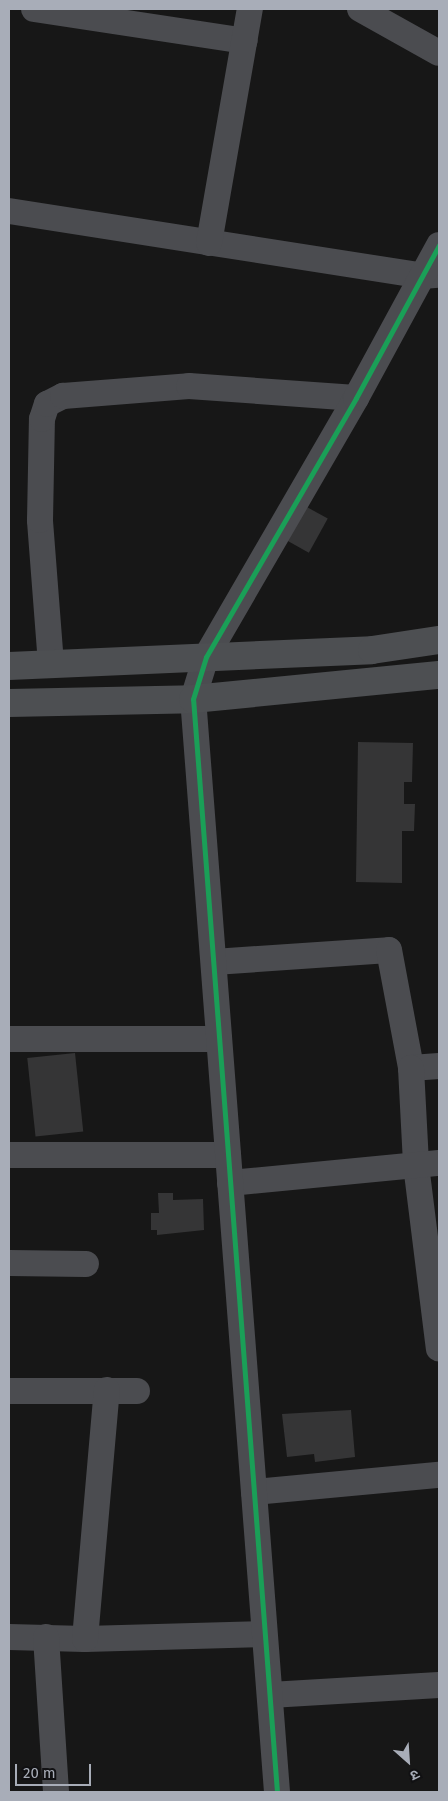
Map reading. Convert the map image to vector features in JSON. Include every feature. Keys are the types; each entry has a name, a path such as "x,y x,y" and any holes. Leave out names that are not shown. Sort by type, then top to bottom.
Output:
{"main road":[{"path":"9,666 372,650 439,640"},
{"path":"9,703 193,698 439,675"}],"street":[{"path":"34,9 245,41"},
{"path":"209,243 250,9"},
{"path":"360,9 439,53"},
{"path":"9,211 431,276"},
{"path":"277,1792 270,1695 263,1634 254,1492 193,698 206,657 356,398 431,276 439,245"},
{"path":"51,664 40,520 42,419 47,404 63,396 189,386 356,398"},
{"path":"214,962 389,950 428,1164 439,1349"},
{"path":"9,1039 219,1039"},
{"path":"411,1068 439,1066"},
{"path":"9,1155 228,1155"},
{"path":"230,1183 428,1164"},
{"path":"9,1263 86,1264"},
{"path":"85,1639 107,1390"},
{"path":"9,1391 137,1391"},
{"path":"254,1492 439,1475"},
{"path":"9,1637 85,1639 263,1634"},
{"path":"46,1638 56,1792"},
{"path":"270,1695 439,1684"}],"building":[{"path":"305,506 328,519 309,553 286,540"},
{"path":"358,742 413,743 412,782 404,782 404,804 415,804 414,831 402,831 402,883 356,882"},
{"path":"75,1053 83,1132 36,1137 27,1058"},
{"path":"158,1193 173,1193 173,1200 203,1199 204,1230 157,1235 157,1230 151,1230 151,1213 159,1213"},
{"path":"351,1410 355,1457 315,1462 314,1454 287,1457 282,1414"}],"cycle path":[{"path":"277,1792 193,699 206,657 356,398 439,245"}]}
